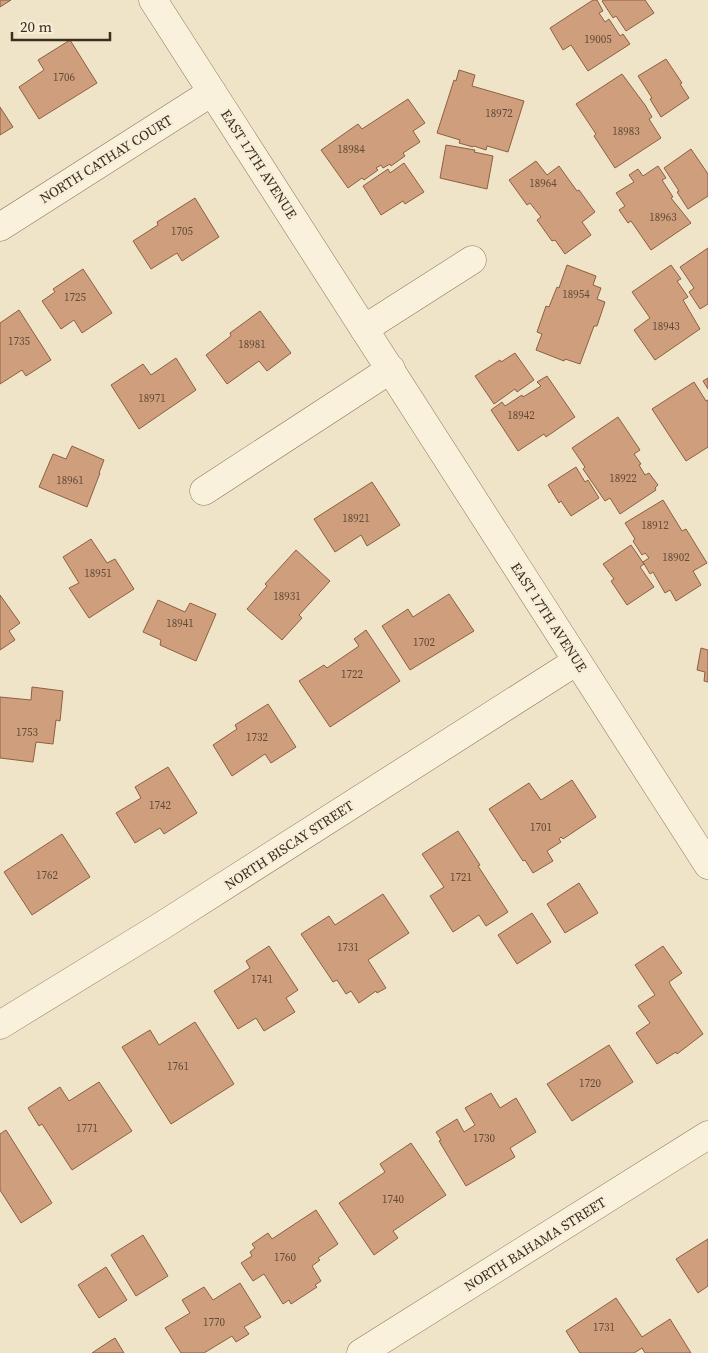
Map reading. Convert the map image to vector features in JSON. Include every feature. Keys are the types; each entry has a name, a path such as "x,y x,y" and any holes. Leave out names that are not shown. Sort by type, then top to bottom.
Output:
{"street":[{"name":"EAST 17TH AVENUE","path":"153,0 708,865"},
{"name":"NORTH CATHAY COURT","path":"0,227 212,92"},
{"path":"364,329 472,260"},
{"path":"204,491 390,369"},
{"name":"NORTH BISCAY STREET","path":"0,1025 171,920 577,662"},
{"name":"NORTH BAHAMA STREET","path":"361,1353 708,1135"}],"building":[{"path":"0,0 11,0 0,7"},
{"path":"593,0 597,0 603,11 599,13 605,22 609,19 620,36 623,34 630,44 588,71 571,45 563,50 550,28"},
{"path":"645,0 654,13 626,31 616,16 613,18 602,1"},
{"path":"70,40 97,83 39,119 19,87 44,70 38,60"},
{"path":"666,59 682,83 680,84 689,98 661,117 638,76"},
{"path":"459,70 475,75 472,86 524,101 508,152 487,146 486,150 473,147 459,143 460,140 437,133"},
{"path":"622,74 645,105 652,117 649,119 661,138 615,168 576,104"},
{"path":"408,99 425,123 413,131 420,142 403,153 405,156 391,166 390,164 383,168 381,165 376,168 378,170 364,180 362,178 348,188 321,150 358,124 362,129"},
{"path":"0,107 13,127 0,135"},
{"path":"446,145 475,150 474,152 493,156 487,189 440,178"},
{"path":"691,149 708,174 708,196 688,209 664,168"},
{"path":"536,161 547,175 559,166 595,212 582,222 591,235 565,254 555,240 552,241 537,220 541,217 530,203 527,205 509,180"},
{"path":"404,163 424,192 405,204 403,201 381,215 363,186 388,169 390,173"},
{"path":"658,166 666,178 662,180 673,197 671,198 691,223 651,250 631,221 628,223 619,210 625,206 616,193 634,182 629,175 638,169 643,176"},
{"path":"195,198 219,237 182,261 177,253 151,269 133,241 158,225 157,222"},
{"path":"708,248 708,304 700,309 689,292 694,288 680,267"},
{"path":"567,265 596,276 593,285 601,288 597,299 605,302 597,326 594,326 580,364 565,359 564,361 536,350 542,334 537,332 546,306 549,307 557,287 559,288"},
{"path":"671,265 681,279 677,281 688,297 683,300 700,329 655,360 634,330 650,318 632,292"},
{"path":"83,269 112,313 82,333 74,320 61,329 42,301 55,292 53,289"},
{"path":"19,310 51,360 26,376 22,370 0,384 0,323"},
{"path":"260,311 291,353 267,371 259,361 227,384 206,355 231,336 230,333"},
{"path":"515,353 534,380 517,392 515,389 494,404 475,376"},
{"path":"176,358 196,390 139,429 111,385 143,364 151,375"},
{"path":"547,376 575,417 546,437 544,434 518,451 491,410 502,402 505,406 522,395 523,397 541,386 537,382"},
{"path":"708,378 708,389 703,381"},
{"path":"694,382 706,401 708,400 708,447 686,461 652,409"},
{"path":"618,417 640,450 634,454 641,464 639,465 645,475 649,473 658,485 655,488 656,490 620,514 610,498 605,501 583,469 585,467 572,448"},
{"path":"72,446 104,460 87,507 39,487 53,454 66,459"},
{"path":"576,467 585,482 588,480 599,498 571,516 561,501 559,503 548,485"},
{"path":"372,482 400,525 367,546 361,535 335,552 314,519"},
{"path":"663,500 682,531 686,529 707,563 693,571 701,585 676,601 670,590 665,593 653,572 650,574 643,562 649,558 645,553 642,555 625,523"},
{"path":"91,539 107,563 115,559 134,589 89,618 69,588 79,583 63,557"},
{"path":"631,545 644,564 640,567 654,587 627,605 611,581 614,579 603,564"},
{"path":"296,550 330,581 299,615 302,618 282,640 247,609 267,586 265,584"},
{"path":"449,594 474,631 410,670 382,626 408,609 413,617"},
{"path":"0,595 20,623 9,631 15,640 0,650"},
{"path":"158,600 185,612 190,603 216,614 196,661 160,645 161,640 143,632"},
{"path":"366,630 400,681 330,727 299,681 324,665 327,668 359,646 354,639"},
{"path":"701,648 708,650 708,682 704,681 705,672 697,670"},
{"path":"32,687 63,691 60,721 56,720 53,744 36,742 33,762 0,758 0,697 31,700"},
{"path":"268,704 296,747 271,763 265,754 232,776 213,745 237,729 235,725"},
{"path":"168,767 197,813 164,834 160,828 135,843 116,813 141,798 135,787"},
{"path":"572,780 596,817 563,839 561,837 559,839 561,842 547,851 553,861 533,873 489,809 529,783 541,800"},
{"path":"458,831 508,912 486,926 479,915 453,932 430,896 444,887 422,854"},
{"path":"62,834 90,877 32,915 4,872"},
{"path":"579,883 598,913 565,933 547,904"},
{"path":"383,894 409,933 368,960 386,988 377,993 376,991 359,1003 351,991 346,994 337,980 333,982 301,934 329,916 335,925"},
{"path":"532,913 551,942 517,964 498,935"},
{"path":"269,946 298,990 286,998 295,1012 264,1031 256,1018 238,1029 214,991 250,968 246,961"},
{"path":"663,946 682,973 669,982 703,1034 677,1054 676,1052 657,1064 636,1033 650,1023 638,1006 655,995 635,965"},
{"path":"195,1022 234,1084 171,1124 122,1047 150,1030 159,1045"},
{"path":"609,1045 633,1082 572,1121 547,1084"},
{"path":"99,1082 132,1131 72,1170 42,1124 39,1126 28,1108 60,1087 69,1101"},
{"path":"491,1093 500,1108 516,1098 536,1132 510,1148 515,1157 466,1186 439,1141 441,1140 436,1132 457,1119 464,1132 475,1125 465,1108"},
{"path":"6,1130 52,1203 21,1223 0,1190 0,1134"},
{"path":"411,1143 446,1195 393,1231 398,1238 374,1255 339,1203 385,1172 380,1164"},
{"path":"316,1210 338,1244 318,1258 320,1260 312,1266 321,1281 315,1285 317,1287 291,1304 289,1300 283,1304 264,1274 253,1281 241,1263 252,1256 250,1252 255,1248 252,1244 268,1233 272,1239"},
{"path":"143,1235 168,1276 136,1296 111,1255"},
{"path":"708,1239 708,1286 698,1293 676,1259"},
{"path":"106,1267 127,1300 99,1318 78,1285"},
{"path":"240,1283 261,1317 244,1327 249,1334 236,1342 232,1336 204,1353 181,1353 165,1328 190,1313 182,1300 204,1287 213,1300"},
{"path":"616,1298 642,1337 670,1319 691,1353 645,1353 642,1348 634,1353 580,1353 566,1331"},
{"path":"115,1338 124,1353 92,1353 110,1341"}]}
